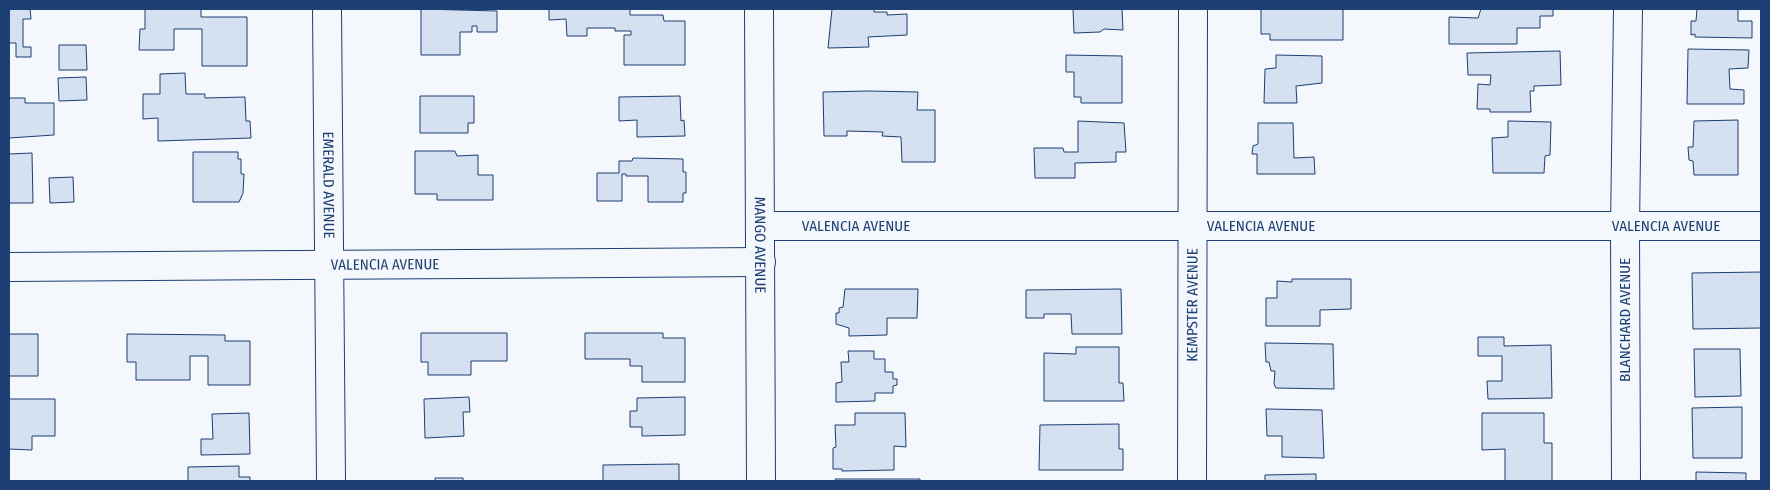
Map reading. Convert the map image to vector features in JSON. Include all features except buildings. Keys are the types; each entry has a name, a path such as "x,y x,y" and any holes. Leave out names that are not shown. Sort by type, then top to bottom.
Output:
{"street":[{"name":"EMERALD AVENUE","path":"327,9 331,481"},
{"name":"MANGO AVENUE","path":"759,9 762,226 761,481"},
{"name":"KEMPSTER AVENUE","path":"1192,481 1191,227 1193,9"},
{"name":"BLANCHARD AVENUE","path":"1626,481 1625,227 1628,9"},
{"name":"VALENCIA AVENUE","path":"762,226 1761,226"},
{"name":"VALENCIA AVENUE","path":"9,267 762,262"}]}
